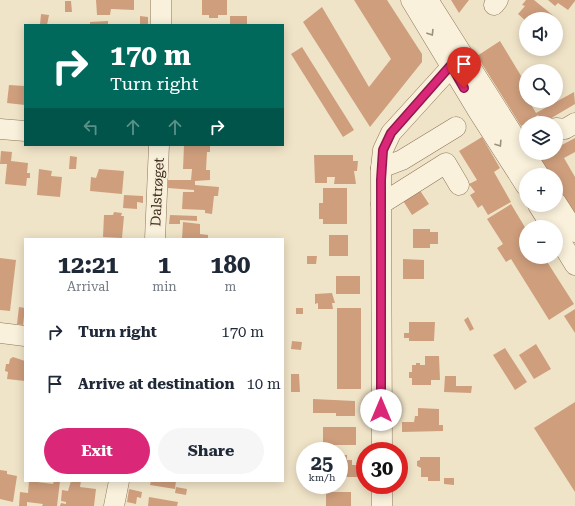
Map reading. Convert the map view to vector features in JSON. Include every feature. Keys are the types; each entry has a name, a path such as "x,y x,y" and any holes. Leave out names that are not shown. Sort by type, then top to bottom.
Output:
{"street":[{"path":"161,0 161,24"},
{"path":"411,0 519,137"},
{"path":"428,0 457,60 478,111 519,175"},
{"path":"382,442 381,168 383,150 391,133 457,60"},
{"path":"563,129 575,124"},
{"path":"381,168 402,160 456,127"},
{"path":"0,129 24,131"},
{"name":"Dalstrøget","path":"155,238 159,146"},
{"path":"381,204 446,163 459,184"},
{"path":"562,212 575,232"},
{"path":"563,243 572,254"},
{"path":"0,333 24,336"},
{"path":"114,506 119,482"},
{"path":"382,494 382,506"}],"building":[{"path":"96,0 134,0 134,10 111,9 110,15 97,15"},
{"path":"202,0 227,0 227,15 218,15 218,18 209,18 209,15 202,15"},
{"path":"354,0 387,0 422,54 422,62 370,127 303,22 322,7 369,87 391,59"},
{"path":"451,0 469,0 459,13"},
{"path":"526,0 534,0 549,12 520,12 525,6 522,5"},
{"path":"548,0 575,1 568,10 558,3 555,6"},
{"path":"65,1 71,1 72,12 65,12"},
{"path":"41,14 49,15 47,24 40,24"},
{"path":"140,16 148,17 148,24 140,24"},
{"path":"230,16 247,16 247,24 230,24"},
{"path":"108,21 108,24 90,24 90,22"},
{"path":"500,41 519,72 519,108 533,108 536,113 545,108 563,108 563,98 574,92 575,104 555,116 519,116 519,123 477,56"},
{"path":"302,47 354,130 343,137 291,54"},
{"path":"9,85 24,86 24,105 7,103"},
{"path":"482,137 500,168 494,172 511,202 488,215 482,205 478,208 470,195 475,192 469,184 477,180 459,151"},
{"path":"575,138 575,152 564,158 575,177 575,214 563,197 563,168 546,168 540,160 563,160 563,144"},
{"path":"184,146 210,146 210,152 207,152 206,170 210,170 210,180 195,181 195,185 219,187 218,196 214,196 212,214 205,213 205,210 182,209 183,192 194,192 194,190 168,188 168,180 191,180 192,169 183,169"},
{"path":"1,151 12,152 11,161 28,163 27,173 30,173 30,178 27,178 26,186 5,184 7,164 0,164"},
{"path":"314,155 353,155 353,161 358,161 357,171 354,171 356,184 334,184 335,177 327,177 327,183 315,183"},
{"path":"70,156 77,157 76,169 69,169"},
{"path":"39,169 52,171 51,176 62,177 60,197 37,195"},
{"path":"99,169 124,171 122,194 90,191 91,177 96,178"},
{"path":"323,188 347,188 347,224 323,224 323,219 319,219 319,203 323,203"},
{"path":"419,189 429,204 412,215 402,199"},
{"path":"124,195 143,196 143,203 137,202 137,209 123,208"},
{"path":"511,204 521,220 519,220 519,264 548,264 574,304 549,320 511,259 506,262 497,248 503,244 487,219"},
{"path":"114,212 122,213 121,216 124,216 122,238 103,237 104,215 113,215"},
{"path":"170,215 197,216 197,221 180,220 180,224 169,224"},
{"path":"183,222 200,224 200,234 208,235 208,238 182,238"},
{"path":"413,229 430,229 430,232 438,232 438,244 430,244 430,248 413,248"},
{"path":"329,235 348,235 348,256 329,256"},
{"path":"307,256 317,256 316,264 307,264"},
{"path":"0,258 16,260 10,311 0,310"},
{"path":"403,259 424,260 424,279 403,279"},
{"path":"336,276 360,276 360,294 336,294"},
{"path":"332,293 335,303 332,303 333,309 318,309 318,303 315,304 315,294"},
{"path":"19,307 24,308 23,325 17,324"},
{"path":"296,308 303,308 303,314 296,314"},
{"path":"337,308 361,308 361,389 337,389"},
{"path":"575,309 575,333 564,316"},
{"path":"468,317 474,329 470,331 464,320"},
{"path":"409,322 435,322 434,341 409,341 409,338 404,338 404,333 409,333"},
{"path":"292,341 302,342 301,350 291,349"},
{"path":"536,344 551,369 534,379 519,355"},
{"path":"505,348 527,382 515,390 493,355"},
{"path":"425,356 439,356 440,380 431,380 431,385 412,385 412,378 409,378 409,372 412,372 412,365 420,363 420,365 425,365"},
{"path":"13,357 24,361 24,381 7,379 8,372 5,371 6,364 9,364 10,359"},
{"path":"291,374 299,374 300,392 291,392"},
{"path":"445,376 456,376 456,386 472,386 471,393 444,392"},
{"path":"313,399 355,401 355,416 336,416 336,413 313,413"},
{"path":"575,402 575,492 534,428"},
{"path":"418,408 439,409 439,425 443,425 443,431 402,432 402,422 414,422 415,416 418,416"},
{"path":"323,427 356,427 356,445 348,445 348,442 323,442"},
{"path":"420,457 440,457 440,481 428,481 428,477 421,477 421,468 417,466 417,461 420,460"},
{"path":"348,460 352,460 352,465 356,465 356,477 348,477"},
{"path":"0,470 7,471 7,474 17,476 13,502 0,499"},
{"path":"444,478 454,478 454,485 444,484"},
{"path":"29,482 53,484 54,482 60,482 57,506 42,506 43,504 27,502 27,506 19,506 20,492 28,493"},
{"path":"71,482 81,482 80,487 96,489 94,506 60,506 61,503 66,504 66,502 61,501 62,490 68,491"},
{"path":"151,482 176,482 175,489 150,485"},
{"path":"176,487 187,489 186,495 175,493"},
{"path":"129,489 142,492 141,498 137,497 136,504 127,502"},
{"path":"348,492 351,492 351,506 326,506 326,494 348,494"},
{"path":"149,497 178,502 177,506 148,506"}],"route":[{"path":"381,410 381,168 383,150 391,133 451,65 464,88"}]}
